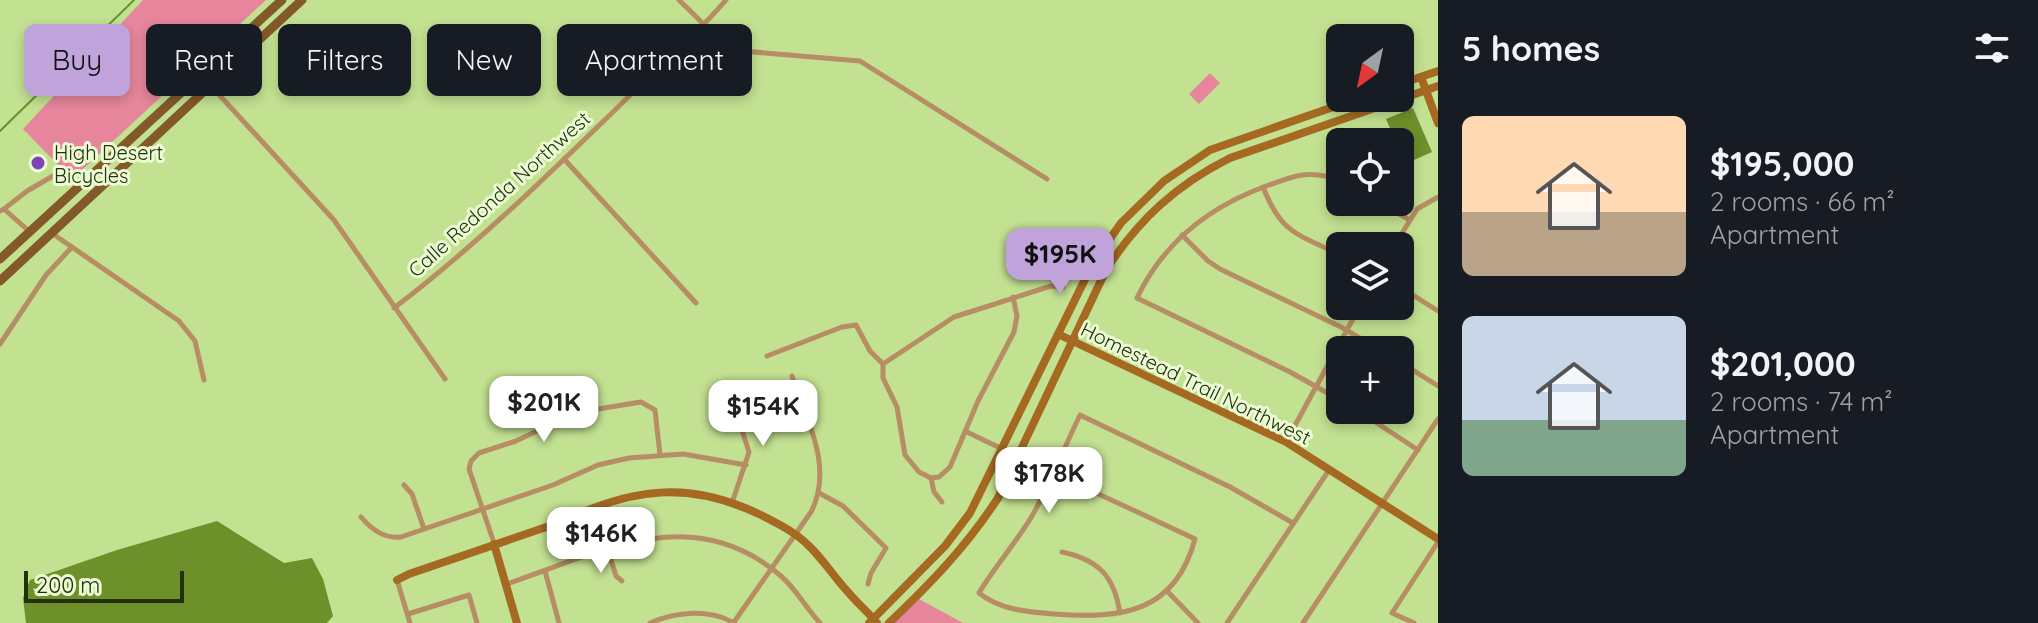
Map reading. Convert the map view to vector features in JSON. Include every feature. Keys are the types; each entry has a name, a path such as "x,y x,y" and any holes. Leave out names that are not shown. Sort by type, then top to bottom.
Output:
{"main road":[{"path":"256,24 282,0"},
{"path":"262,38 302,0"},
{"path":"1414,79 1438,71"},
{"path":"1421,77 1438,123"},
{"path":"889,623 974,535 998,498 1106,270 1150,212 1200,173 1239,154 1438,86"},
{"path":"0,259 178,96"},
{"path":"0,281 200,96"},
{"path":"397,580 561,522 598,504 639,494 701,494 732,503 777,523 808,544 873,622 960,529 1003,450 1093,263 1121,223 1164,181 1210,150 1326,109"},
{"name":"Homestead Trail Northwest","path":"1060,335 1286,442 1438,541"},
{"path":"494,544 517,623"}],"street":[{"path":"679,0 702,24"},
{"name":"Calle Redonda Northwest","path":"706,24 726,0"},
{"path":"752,52 860,61 1047,179"},
{"path":"220,96 334,220 445,379"},
{"name":"Calle Redonda Northwest","path":"394,308 436,276 630,96"},
{"path":"564,159 696,303"},
{"path":"1326,175 1304,173 1235,197 1208,213 1182,235 1146,279 1137,298 1326,391"},
{"path":"30,232 2,210 53,176"},
{"path":"1263,187 1273,211 1285,227 1326,248"},
{"path":"1401,232 1417,209 1438,197"},
{"path":"1403,216 1408,219"},
{"path":"51,233 179,321 195,341 204,380"},
{"path":"1182,235 1220,269 1357,336"},
{"path":"0,344 46,275 72,247"},
{"path":"883,364 954,317 1051,286 1063,287"},
{"path":"1414,296 1436,309 1438,300"},
{"path":"767,356 842,327 856,325 870,351 883,364 883,378 897,407 905,455 919,472 931,478 939,477 950,467 978,401 1017,325 1013,297"},
{"path":"1286,442 1352,320"},
{"path":"1414,371 1438,386"},
{"path":"650,623 665,617 709,613 734,623 811,512 819,493 821,463 792,376"},
{"path":"728,400 735,408 749,452 732,503"},
{"path":"494,544 469,469 471,461 479,453 592,410 634,402 649,405 655,410 660,455"},
{"path":"967,432 1017,457 1052,473 1195,539 1181,576 1145,607 1120,613 1088,615 1035,612 995,604 979,593 1031,517 1052,473 1080,415 1230,487 1293,523"},
{"path":"1303,623 1438,419"},
{"path":"1378,424 1418,450"},
{"path":"361,517 367,524 394,538 482,510 598,465 629,458 700,456 746,465"},
{"path":"1227,623 1329,469"},
{"path":"931,478 934,492 942,502"},
{"path":"404,485 412,494 424,529"},
{"path":"819,493 843,506 886,548 868,584"},
{"path":"507,584 656,536 690,536 726,544 771,568 792,587 820,623"},
{"path":"1414,623 1392,613 1438,541"},
{"path":"608,550 616,576 622,581"},
{"path":"1062,552 1088,560 1108,577 1117,595 1120,613"},
{"path":"545,571 559,623"},
{"path":"397,580 410,623"},
{"path":"1167,591 1198,623"},
{"path":"408,614 469,595 477,623"}],"shaded area":[{"path":"143,0 266,0 240,24 146,24 146,96 162,96 72,179 23,129 54,96 130,96 130,24 121,24"},
{"path":"1210,73 1220,83 1199,104 1189,94"},
{"path":"1414,110 1432,152 1414,160 1414,128 1390,128 1386,119"},
{"path":"217,521 284,563 312,558 323,579 333,616 327,623 26,623 23,598 30,580 117,550"},
{"path":"919,599 963,623 894,623"}],"waterway":[{"path":"0,131 134,0"}],"place":[{"name":"High Desert Bicycles","path":"38,163"}]}
